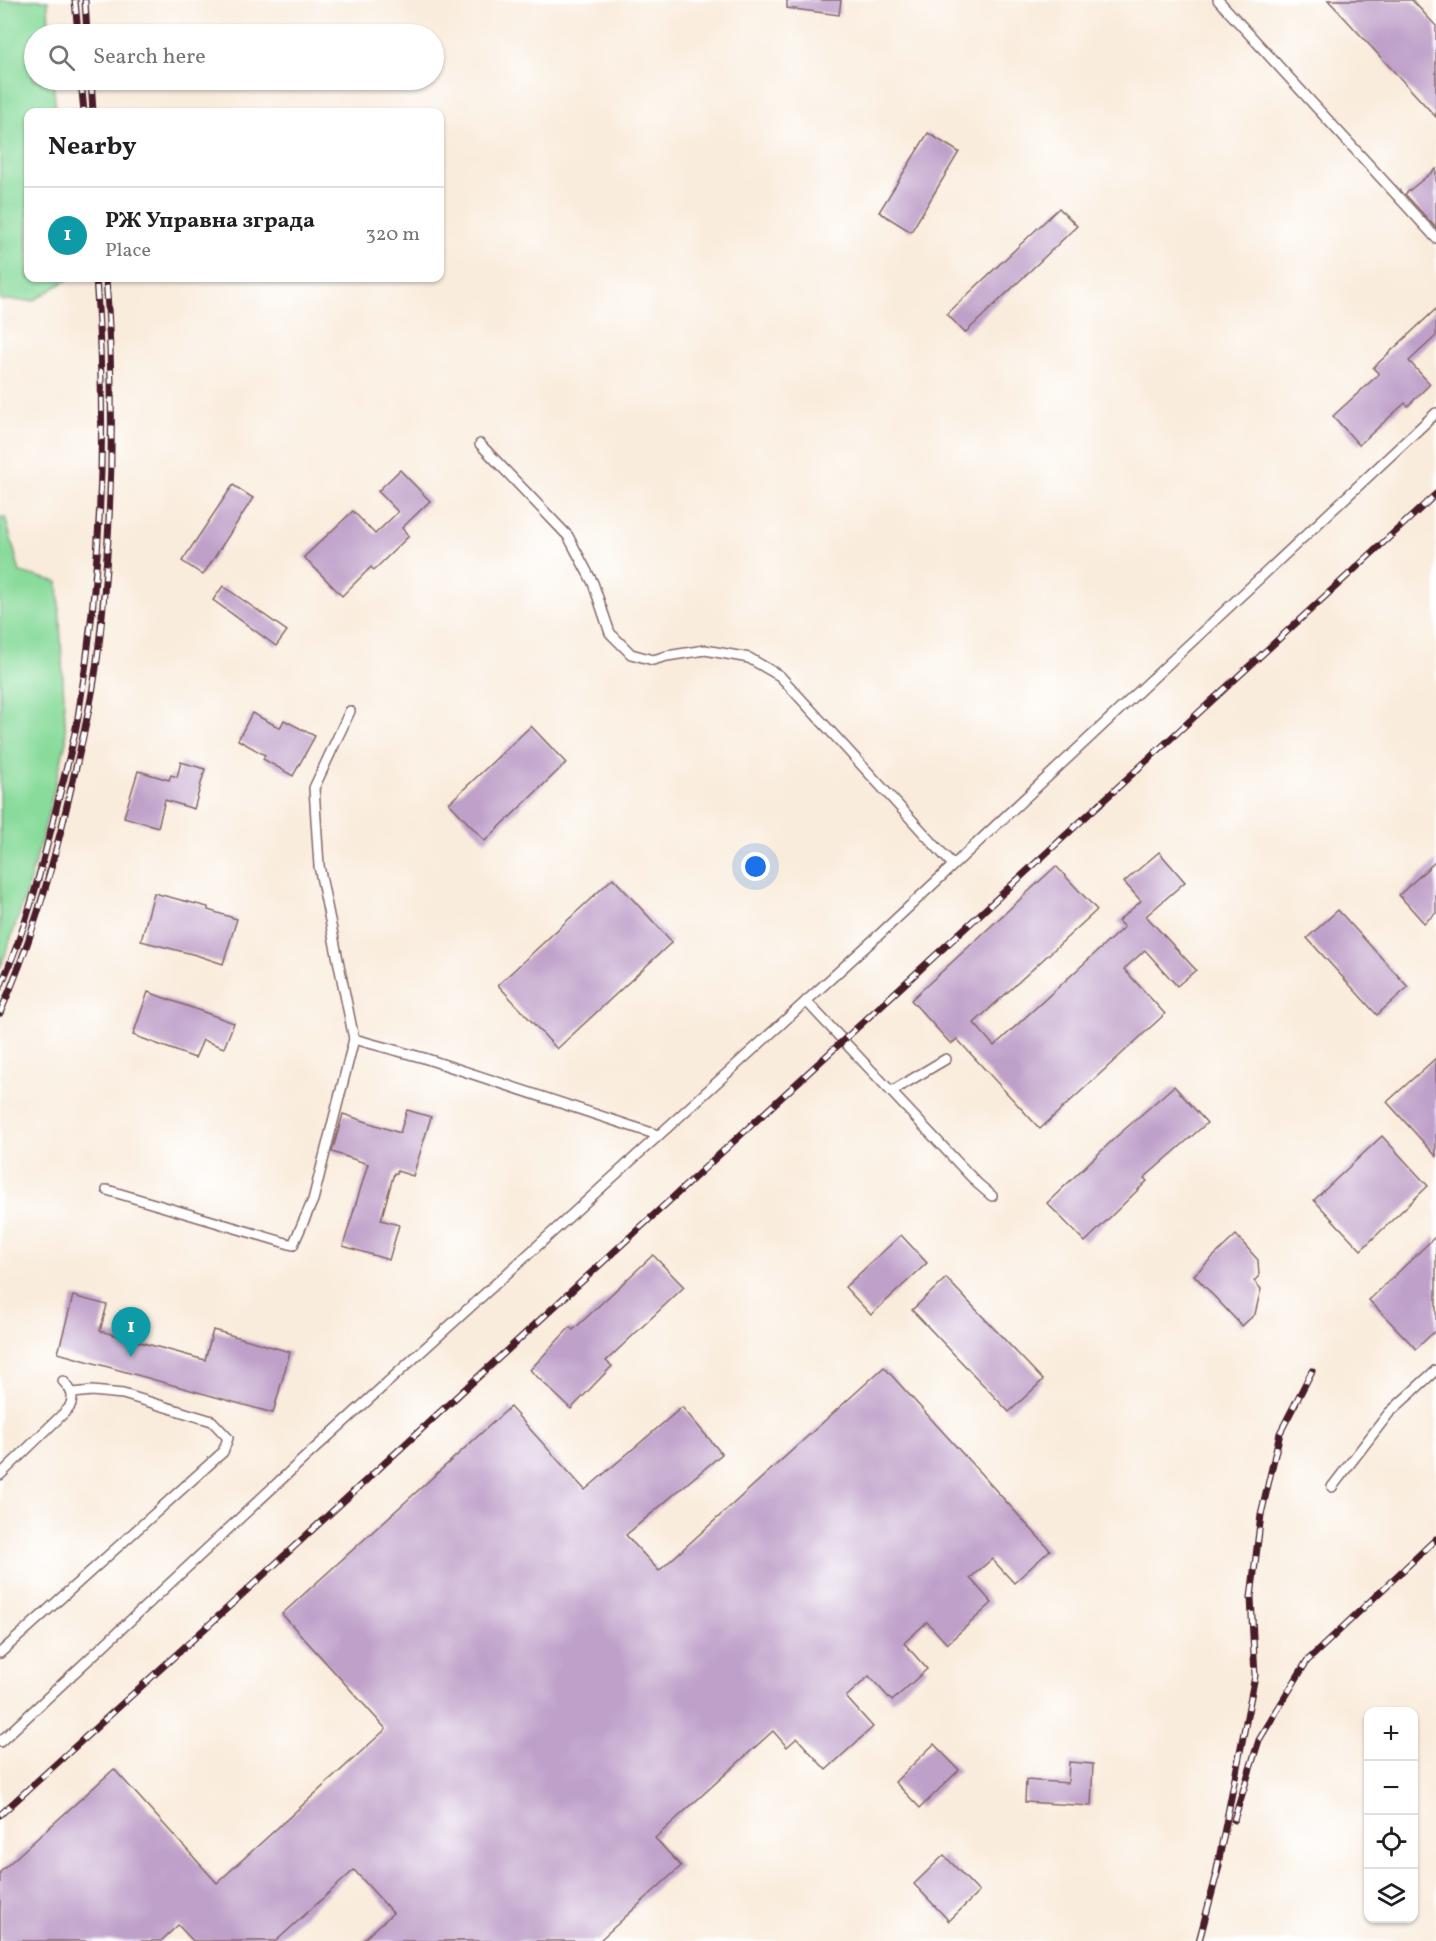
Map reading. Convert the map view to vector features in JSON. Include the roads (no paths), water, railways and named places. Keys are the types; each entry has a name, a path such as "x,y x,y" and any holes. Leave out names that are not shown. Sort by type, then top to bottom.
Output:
{"lane":[{"path":"1218,0 1436,238"},
{"path":"0,1742 292,1470 953,865 1436,413"},
{"path":"480,444 568,536 593,583 610,633 632,654 653,660 705,650 749,658 780,676 953,865"},
{"path":"107,1190 293,1245 314,1200 354,1039 320,866 314,788 350,711"},
{"path":"806,1001 977,1183 992,1196"},
{"path":"354,1039 424,1058 658,1135"},
{"path":"892,1091 946,1059"},
{"path":"1332,1487 1389,1413 1436,1370"},
{"path":"0,1475 69,1408 73,1401 73,1393 63,1381"},
{"path":"0,1653 223,1452 228,1438 212,1421 123,1394 93,1391 73,1393"}],"railway":[{"path":"75,0 77,24"},
{"path":"85,0 86,24"},
{"path":"82,90 84,108"},
{"path":"92,90 93,108"},
{"path":"0,987 33,898 74,739 86,662 100,498 101,388 96,282"},
{"path":"0,1013 31,933 48,879 92,696 105,586 109,520 111,382 106,282"},
{"path":"0,1815 1436,494"},
{"path":"1216,1874 1255,1676 1251,1597 1261,1515 1280,1433 1312,1371"},
{"path":"1234,1820 1259,1740 1307,1661 1436,1539"},
{"path":"1199,1941 1219,1866"}],"place":[{"name":"РЖ Управна зграда","path":"131,1357"}]}
